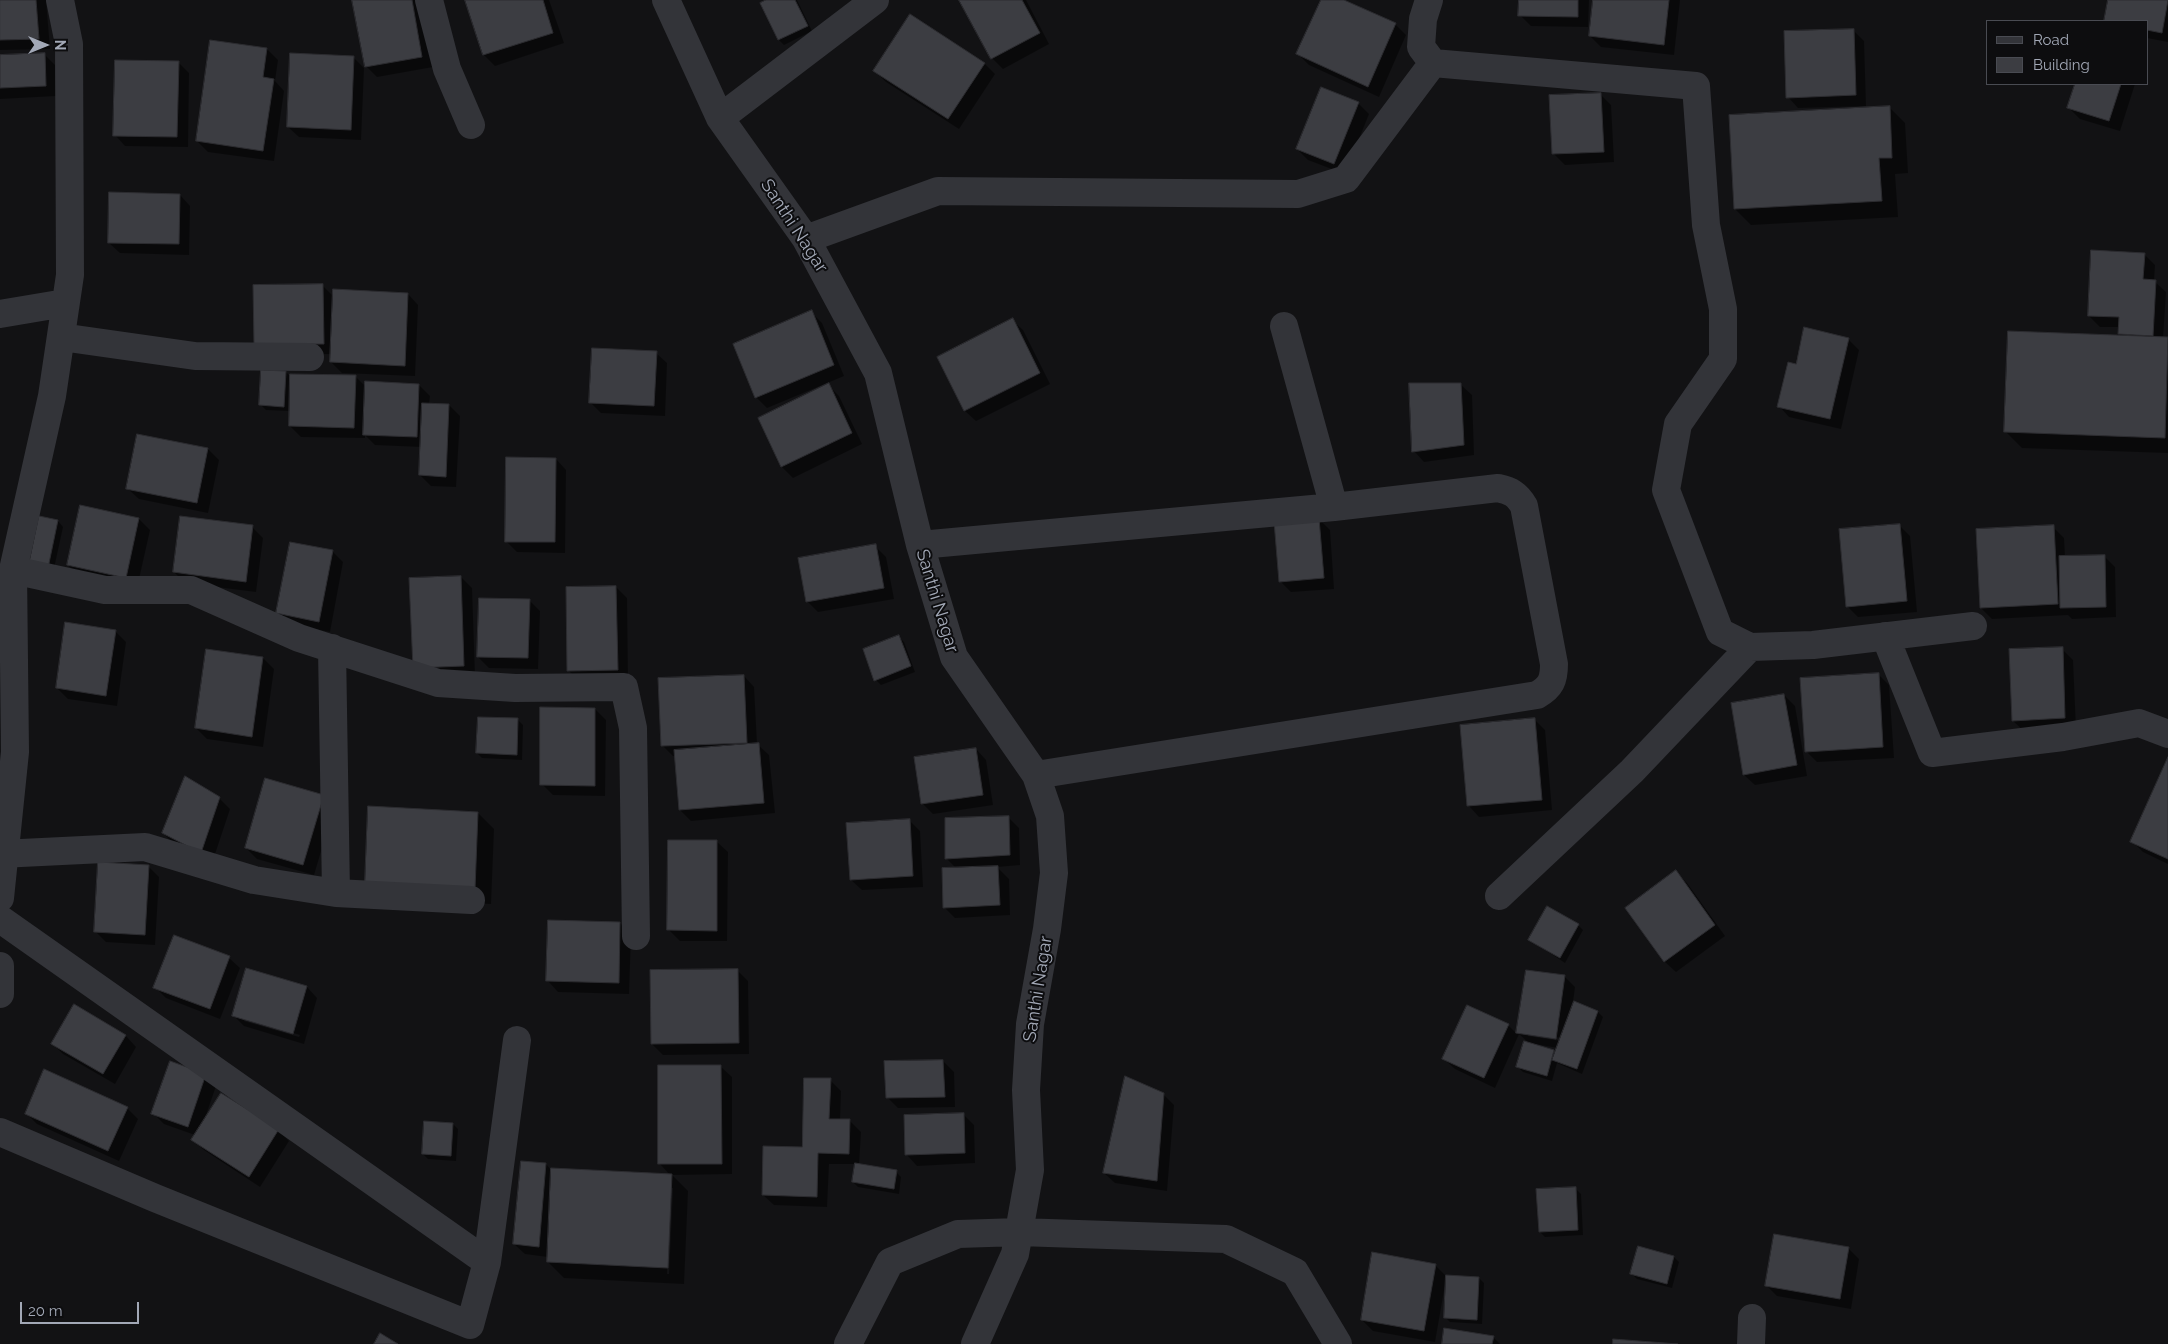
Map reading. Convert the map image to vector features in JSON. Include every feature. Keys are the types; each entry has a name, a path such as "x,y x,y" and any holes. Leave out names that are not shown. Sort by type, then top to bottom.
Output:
{"street":[{"path":"0,898 2,853 15,752 7,602 52,396 70,275 69,44 60,0"},
{"path":"429,0 447,69 471,125"},
{"name":"Santhi Nagar","path":"666,0 720,118 806,238 878,373 920,545 954,656 1036,774 1050,816 1054,873 1047,929 1030,1024 1026,1090 1030,1170 1015,1254 975,1344"},
{"path":"720,118 875,0"},
{"path":"1429,0 1423,20 1422,47 1433,63"},
{"path":"806,238 938,191 1298,194 1346,179 1433,63"},
{"path":"1433,63 1696,86 1706,225 1724,309 1724,359 1678,424 1666,490 1720,632 1750,647 1813,645 1973,626"},
{"path":"0,314 66,303"},
{"path":"1284,326 1334,507"},
{"path":"61,337 195,356 310,357"},
{"path":"920,545 1334,507 1498,488 1511,491 1524,506 1554,664 1554,679 1547,689 1537,695 1036,774"},
{"path":"13,570 105,590 191,590 299,638 438,683 515,688 624,686 633,728 636,936"},
{"path":"1885,636 1932,753 2063,737 2139,723 2168,734"},
{"path":"1499,896 1632,771 1750,647"},
{"path":"332,648 336,893"},
{"path":"2,853 145,847 254,880 336,893 471,900"},
{"path":"0,919 487,1262"},
{"path":"0,966 0,994"},
{"path":"0,1132 155,1198 470,1325 487,1262 518,1040"},
{"path":"848,1344 890,1262 958,1234 1019,1232 1226,1239 1295,1272 1338,1344"}],"building":[{"path":"0,0 36,0 39,39 0,40"},
{"path":"352,0 412,0 422,57 365,67"},
{"path":"465,0 543,0 553,33 483,55"},
{"path":"766,0 795,0 808,26 778,40 760,3"},
{"path":"959,0 1022,0 1040,33 991,59"},
{"path":"1321,0 1344,0 1396,23 1368,87 1296,54"},
{"path":"1519,0 1578,0 1578,17 1518,16"},
{"path":"1593,0 1669,0 1664,45 1589,36"},
{"path":"2108,0 2168,0 2162,33 2148,30 2148,20 2104,20"},
{"path":"910,14 985,63 948,119 873,71"},
{"path":"1854,29 1856,95 1786,98 1784,31"},
{"path":"210,40 267,48 263,77 274,79 263,151 196,141"},
{"path":"45,53 46,86 0,88 0,55"},
{"path":"290,53 354,56 351,130 287,127"},
{"path":"115,60 179,61 177,137 113,136"},
{"path":"2075,85 2121,85 2109,121 2067,108"},
{"path":"1321,87 1359,102 1334,164 1296,149"},
{"path":"1601,93 1604,152 1552,154 1549,95"},
{"path":"1890,106 1892,158 1879,158 1882,201 1734,209 1729,115"},
{"path":"109,192 180,194 179,244 108,243"},
{"path":"2091,250 2145,253 2143,279 2156,280 2153,336 2118,334 2119,317 2088,316"},
{"path":"323,284 324,344 254,344 253,285"},
{"path":"333,289 408,293 405,366 330,362"},
{"path":"812,310 834,365 755,398 733,344"},
{"path":"1013,318 1040,373 964,411 937,357"},
{"path":"1804,327 1849,338 1830,419 1777,407 1788,362 1796,364"},
{"path":"2008,331 2168,337 2165,438 2004,432"},
{"path":"592,348 657,351 654,406 589,403"},
{"path":"261,370 286,371 284,407 259,405"},
{"path":"290,374 356,375 354,428 289,426"},
{"path":"365,381 419,384 417,437 363,435"},
{"path":"829,383 852,433 781,467 758,418"},
{"path":"1409,383 1461,383 1464,445 1412,452"},
{"path":"422,403 449,404 446,477 419,475"},
{"path":"137,434 208,448 197,503 126,489"},
{"path":"506,457 556,458 555,542 505,542"},
{"path":"80,505 139,518 126,578 67,565"},
{"path":"39,516 58,520 48,568 29,564"},
{"path":"180,516 253,525 246,582 173,572"},
{"path":"1319,518 1324,578 1279,582 1274,521"},
{"path":"1900,524 1907,601 1846,607 1839,529"},
{"path":"2054,525 2058,604 1980,608 1976,529"},
{"path":"290,542 333,550 319,622 276,613"},
{"path":"876,544 884,588 806,602 798,558"},
{"path":"2105,555 2106,607 2060,608 2059,556"},
{"path":"461,576 464,666 413,668 409,578"},
{"path":"616,586 618,670 567,671 566,587"},
{"path":"479,598 530,599 528,658 477,657"},
{"path":"65,622 116,630 106,696 56,688"},
{"path":"899,635 911,666 874,681 863,649"},
{"path":"2063,647 2065,718 2012,721 2009,649"},
{"path":"206,649 263,657 252,737 195,728"},
{"path":"1879,673 1883,747 1805,752 1800,678"},
{"path":"744,675 747,743 661,746 658,678"},
{"path":"1784,694 1797,765 1743,775 1731,703"},
{"path":"540,707 595,708 595,786 540,785"},
{"path":"478,717 518,718 517,755 476,753"},
{"path":"1535,718 1542,800 1467,806 1460,725"},
{"path":"759,743 764,803 679,810 674,750"},
{"path":"976,748 983,795 921,804 914,757"},
{"path":"2168,757 2168,859 2130,842"},
{"path":"185,776 220,797 201,853 162,833"},
{"path":"265,778 324,795 303,865 245,848"},
{"path":"368,806 478,812 475,889 365,883"},
{"path":"1009,816 1010,855 945,859 945,818"},
{"path":"910,819 913,876 850,880 846,823"},
{"path":"668,840 717,840 717,931 667,930"},
{"path":"98,862 149,865 145,935 94,932"},
{"path":"998,866 1000,905 943,908 942,868"},
{"path":"1676,870 1715,925 1664,962 1625,908"},
{"path":"1547,906 1579,924 1560,958 1528,940"},
{"path":"548,920 620,922 619,983 546,981"},
{"path":"174,935 230,956 210,1009 153,988"},
{"path":"246,968 307,986 293,1034 232,1016"},
{"path":"738,969 739,1043 651,1044 650,970"},
{"path":"1526,970 1565,975 1556,1039 1516,1033"},
{"path":"1574,1001 1598,1011 1577,1069 1552,1060"},
{"path":"74,1004 126,1035 103,1074 51,1044"},
{"path":"1467,1005 1509,1024 1484,1078 1442,1059"},
{"path":"1524,1041 1554,1050 1547,1076 1516,1067"},
{"path":"943,1060 945,1097 886,1098 884,1061"},
{"path":"170,1061 206,1074 188,1127 151,1114"},
{"path":"658,1065 721,1065 722,1164 658,1164"},
{"path":"44,1069 128,1107 108,1151 25,1114"},
{"path":"1125,1076 1164,1093 1157,1181 1103,1173"},
{"path":"804,1078 831,1078 829,1119 850,1119 849,1154 818,1153 817,1197 762,1195 763,1146 802,1147"},
{"path":"221,1093 279,1129 249,1177 191,1140"},
{"path":"964,1113 965,1153 905,1155 904,1115"},
{"path":"424,1121 453,1123 451,1156 422,1154"},
{"path":"521,1161 546,1163 539,1247 513,1244"},
{"path":"855,1163 897,1170 894,1189 852,1182"},
{"path":"551,1168 672,1174 668,1268 547,1262"},
{"path":"1576,1187 1578,1230 1539,1232 1536,1189"},
{"path":"1774,1234 1849,1247 1840,1299 1765,1286"},
{"path":"1638,1246 1674,1256 1667,1284 1630,1274"},
{"path":"1372,1252 1436,1264 1424,1331 1361,1320"},
{"path":"1446,1275 1479,1277 1477,1320 1444,1318"},
{"path":"1444,1328 1494,1336 1492,1344 1442,1344"},
{"path":"380,1333 398,1344 374,1344"},
{"path":"1613,1339 1678,1344 1613,1344"}]}
